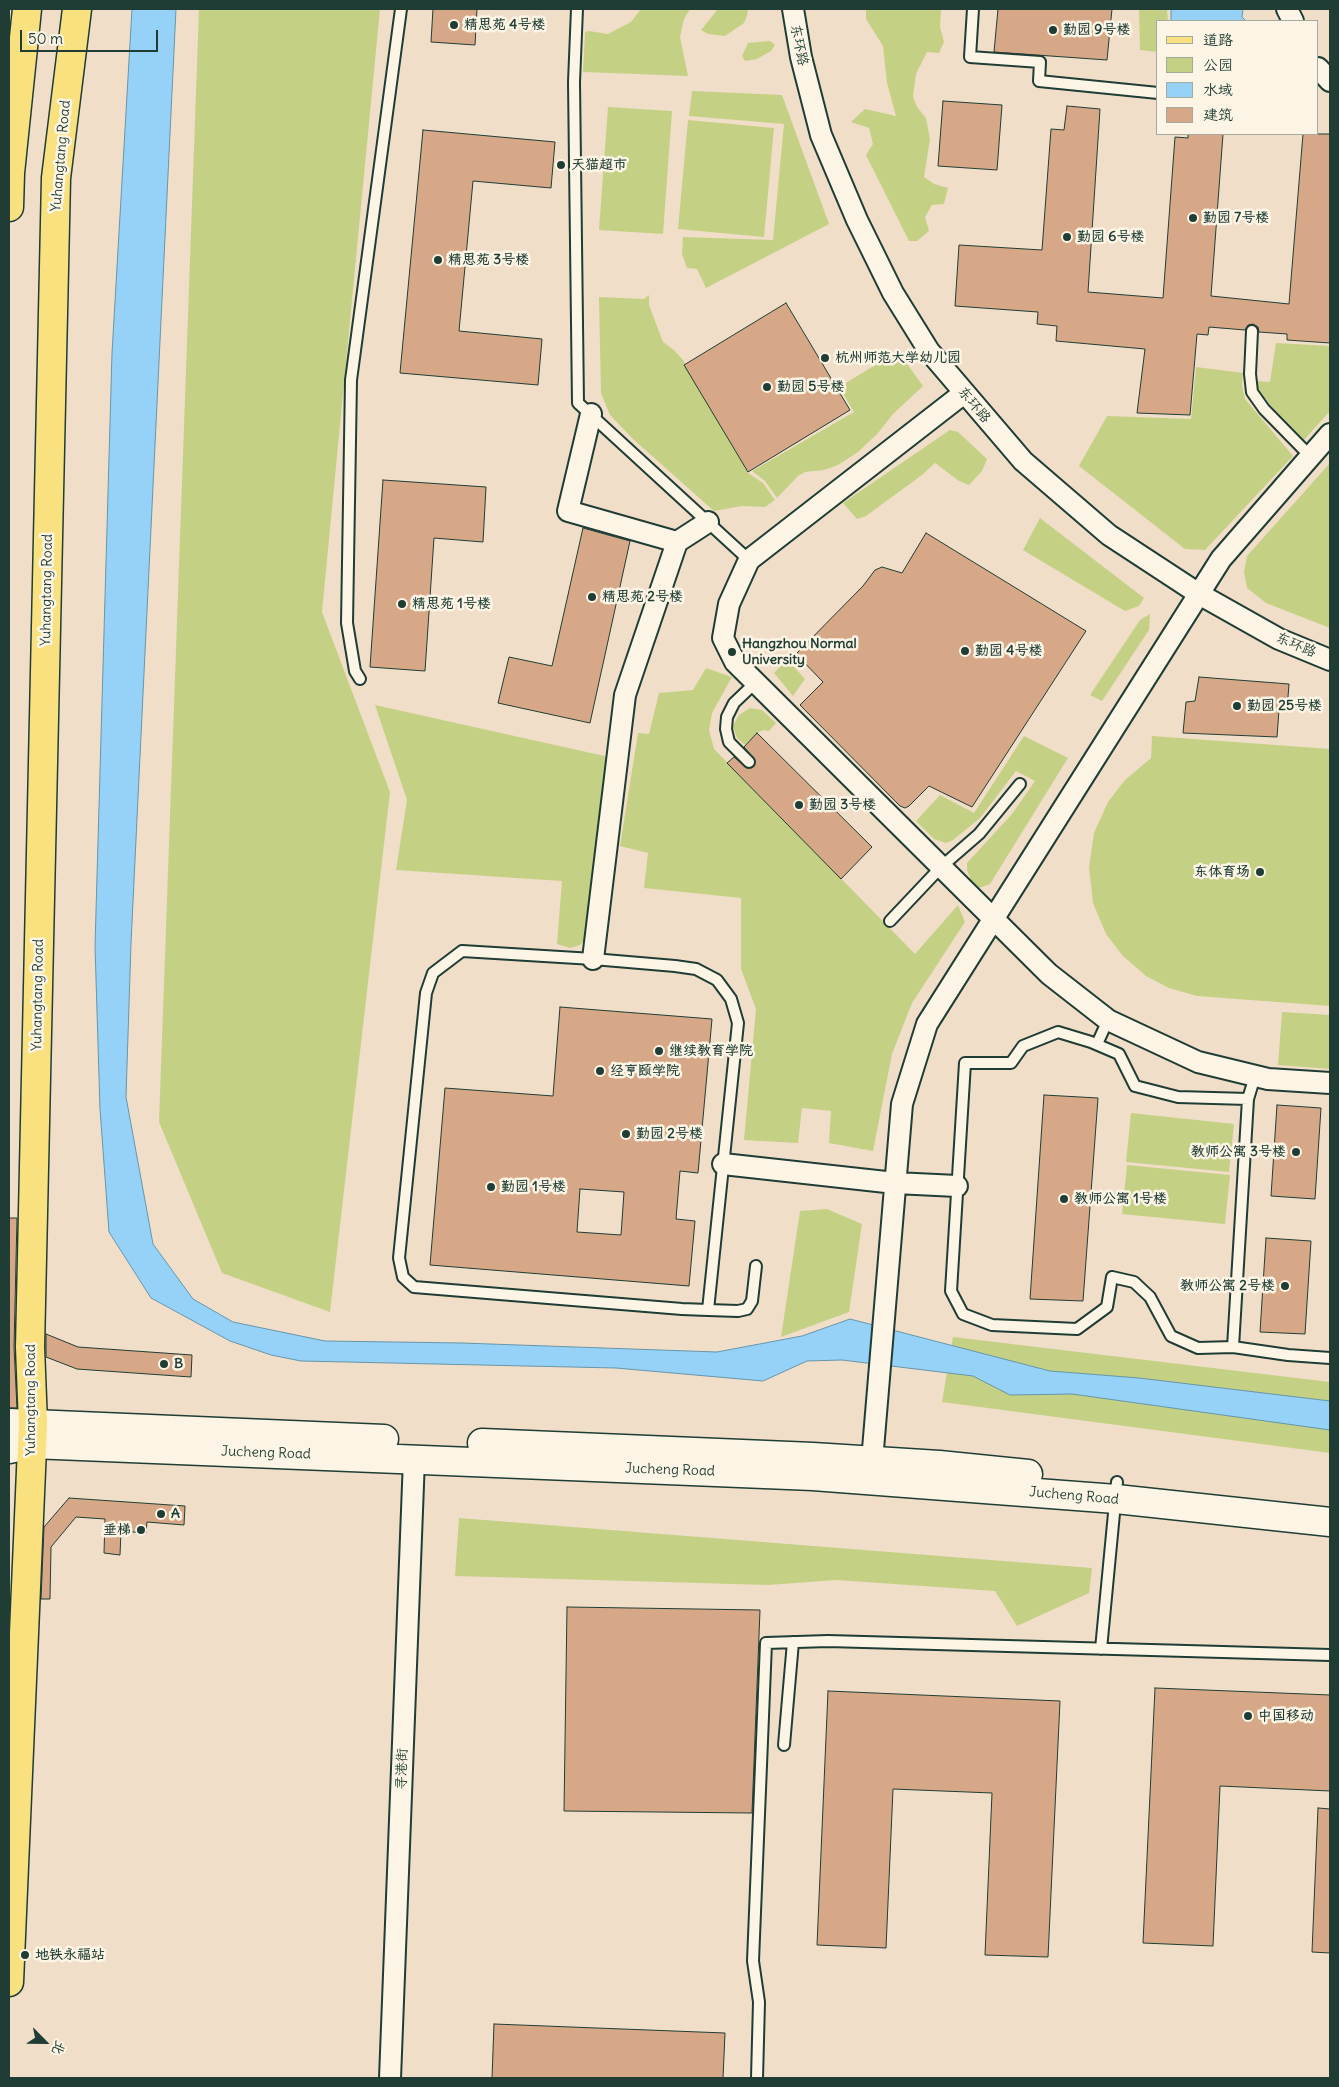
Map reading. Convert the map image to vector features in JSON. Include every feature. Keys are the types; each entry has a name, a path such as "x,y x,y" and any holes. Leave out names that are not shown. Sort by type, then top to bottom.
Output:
{"main road":[{"path":"9,207 10,173 27,9"},
{"name":"Yuhangtang Road","path":"9,1982 21,1435 30,1347 56,178 77,9"}],"street":[{"name":"东环路","path":"793,9 801,57 821,135 856,220 893,293 929,351 1004,439 1048,484 1109,535 1199,594 1278,639 1330,660"},
{"path":"964,393 749,560 730,604 723,638 735,662 1049,974 1108,1020 1198,1062 1268,1079 1330,1083"},
{"path":"591,414 568,511 677,542"},
{"path":"871,1470 902,1104 927,1024 1221,559 1330,434"},
{"path":"593,959 626,696 677,542 708,522"},
{"path":"723,1164 895,1183 957,1186"},
{"name":"Jucheng Road","path":"21,1435 414,1459 871,1470 939,1465 1330,1522"},
{"name":"Jucheng Road","path":"21,1435 871,1470"},
{"name":"寻港街","path":"390,2078 414,1459"},
{"name":"Jucheng Road","path":"1116,1491 1330,1503"}],"lane":[{"path":"360,679 356,671 347,623 351,380 401,9"},
{"path":"577,9 574,91 578,403 749,560"},
{"path":"973,9 970,57 1040,62 1039,80 1156,93"},
{"path":"1252,331 1250,374 1252,392 1264,409 1310,456"},
{"path":"749,762 729,742 726,729 727,717 734,703 755,682"},
{"path":"890,921 941,867 979,834 1020,784"},
{"path":"708,1310 738,1023 731,999 718,980 696,969 593,959 462,951 433,973 426,993 399,1258 403,1277 414,1287 708,1310 738,1311 747,1309 752,1301 756,1266"},
{"path":"1097,1044 1108,1020"},
{"path":"1248,1099 1178,1097 1135,1086 1119,1054 1097,1044 1058,1032 1023,1046 1011,1063 965,1063 951,1291 963,1314 992,1325 1077,1329 1107,1307 1112,1277 1134,1282 1150,1297 1172,1336 1198,1348 1233,1348 1330,1358"},
{"path":"1233,1348 1248,1099 1255,1076"},
{"path":"1101,1649 1116,1491"},
{"path":"757,2078 759,2002 753,1961 766,1642 828,1641 1330,1655"},
{"path":"784,1745 793,1642"}],"green space":[{"path":"199,9 380,9 322,612 390,792 330,1312 222,1273 159,1122"},
{"path":"641,9 690,9 684,19 680,37 688,76 583,72 585,32 608,34 631,22"},
{"path":"718,9 748,9 744,23 725,36 708,34 701,30"},
{"path":"866,9 941,9 940,27 944,42 939,53 927,52 916,74 913,96 917,107 926,118 930,139 924,177 934,184 948,188 944,204 932,205 925,217 929,231 917,241 909,241 866,155 873,144 869,128 851,122 865,109 896,116 887,83 883,46 866,19"},
{"path":"1139,9 1167,9 1168,20 1156,20 1156,52 1140,50"},
{"path":"770,41 775,45 771,51 757,59 745,61 742,56 748,43"},
{"path":"692,91 782,95 829,224 706,288 697,269 687,268 682,254 683,237 773,240 784,124 689,116"},
{"path":"608,107 672,111 663,234 599,230"},
{"path":"688,120 774,128 764,237 678,229"},
{"path":"649,295 649,305 663,342 683,360 748,473 763,483 775,500 765,507 742,506 714,511 633,439 610,415 601,393 599,297 644,299"},
{"path":"1276,343 1330,346 1330,411 1304,440 1263,397 1257,388 1256,381 1270,382"},
{"path":"900,354 923,386 893,414 878,433 858,452 838,465 824,470 805,472 798,476 777,498 765,481 752,471 854,412 839,387 872,367"},
{"path":"1196,367 1243,373 1242,385 1245,399 1293,456 1205,550 1185,549 1079,466 1107,416 1191,419"},
{"path":"950,430 958,432 987,459 982,471 969,485 959,481 935,463 922,475 866,516 857,519 843,503"},
{"path":"1330,463 1330,628 1266,603 1247,588 1244,572 1247,556"},
{"path":"1040,518 1144,598 1139,606 1125,611 1023,550"},
{"path":"1150,614 1149,630 1102,701 1090,695 1140,620"},
{"path":"787,659 805,679 793,696 774,673"},
{"path":"706,668 732,677 712,713 709,730 714,749 915,954 958,905 965,922 912,1003 892,1054 873,1151 829,1143 831,1111 802,1108 798,1143 744,1140 756,1009 741,969 741,898 644,888 648,853 620,846 638,733 649,734 659,693 693,690"},
{"path":"375,705 609,757 587,937 580,945 570,948 557,944 562,881 396,870 407,800"},
{"path":"750,708 762,710 776,723 769,731 763,730 757,733 745,745 737,738 733,726 739,715"},
{"path":"1024,736 1068,758 990,884 979,888 973,885 967,870 967,863 1012,814 1035,781 1016,771 980,818 953,840 946,843 934,839 916,821 940,795 974,813"},
{"path":"1152,736 1330,749 1330,1006 1197,996 1169,988 1146,976 1123,956 1106,934 1093,903 1089,867 1094,833 1108,802 1125,780 1151,758"},
{"path":"1282,1012 1330,1015 1330,1069 1278,1065"},
{"path":"1131,1113 1234,1124 1229,1172 1126,1162"},
{"path":"1127,1165 1230,1175 1225,1224 1122,1214"},
{"path":"827,1209 862,1224 849,1312 781,1337 800,1211"},
{"path":"953,1337 1330,1382 1330,1453 942,1402"},
{"path":"459,1518 1092,1568 1089,1593 1017,1626 995,1591 836,1580 768,1585 455,1576"}],"water":[{"path":"132,9 176,9 131,943 126,1097 153,1244 193,1299 233,1322 325,1341 462,1343 717,1352 802,1336 850,1319 1050,1371 1139,1378 1330,1401 1330,1430 1072,1394 1010,1395 973,1376 842,1360 807,1361 763,1381 616,1368 301,1361 271,1355 230,1341 151,1298 109,1232 100,1109 95,946 112,353"},
{"path":"1171,9 1243,9 1242,17 1245,20 1171,20"}],"building":[{"name":"精思苑 4号楼","path":"433,9 477,9 475,45 431,42"},
{"name":"勤园 9号楼","path":"998,9 1112,9 1107,60 994,52"},
{"path":"943,101 1002,105 997,170 938,166"},
{"path":"1067,106 1100,109 1088,292 1163,298 1175,137 1188,138 1188,135 1223,135 1211,296 1289,304 1303,135 1330,134 1330,343 1287,340 1287,334 1259,332 1258,327 1253,324 1248,325 1245,330 1209,327 1208,335 1197,334 1190,415 1137,413 1145,349 1056,341 1057,326 1037,324 1038,312 955,306 959,245 1042,250 1051,129 1064,130"},
{"name":"精思苑 3号楼","path":"423,130 555,142 551,188 473,181 459,331 542,339 538,385 400,373"},
{"name":"勤园 5号楼","path":"786,303 850,410 748,472 684,365"},
{"name":"精思苑 1号楼","path":"383,480 486,487 483,542 434,538 425,671 370,667"},
{"name":"精思苑 2号楼","path":"583,528 630,541 590,723 498,703 509,657 552,666"},
{"name":"勤园 4号楼","path":"926,533 1086,631 972,807 929,786 909,806 905,808 900,806 800,705 823,682 796,654 863,586 875,570 882,567 902,573"},
{"name":"勤园 25号楼","path":"1199,677 1289,684 1287,710 1279,710 1277,737 1183,733 1186,702 1195,701"},
{"name":"勤园 3号楼","path":"757,733 872,847 841,879 727,763 734,757 747,768 754,766 755,760 744,747"},
{"name":"勤园 2号楼","path":"560,1007 712,1019 698,1173 680,1171 676,1219 695,1221 689,1286 430,1265 445,1088 553,1096","holes":["580,1189 624,1192 621,1235 577,1232"]},
{"name":"教师公寓 1号楼","path":"1044,1095 1098,1098 1083,1301 1030,1299"},
{"name":"教师公寓 3号楼","path":"1277,1105 1321,1108 1315,1199 1271,1196"},
{"path":"9,1218 17,1218 14,1347 17,1408 9,1408"},
{"name":"教师公寓 2号楼","path":"1266,1238 1311,1241 1305,1334 1260,1332"},
{"path":"46,1334 78,1347 192,1355 191,1377 77,1369 46,1357"},
{"path":"69,1498 185,1506 184,1525 147,1522 146,1533 121,1531 120,1555 104,1553 105,1519 76,1517 51,1547 50,1599 41,1599 44,1527"},
{"path":"567,1607 760,1610 752,1813 564,1811"},
{"path":"1155,1688 1330,1695 1330,1791 1220,1786 1213,1946 1143,1943"},
{"path":"828,1691 1060,1701 1048,1957 985,1955 992,1793 893,1789 886,1948 817,1945"},
{"path":"1318,1808 1330,1809 1330,1953 1312,1952"},
{"path":"494,2024 725,2033 723,2078 492,2078"}],"place":[{"name":"精思苑 4号楼","path":"454,25"},
{"name":"勤园 9号楼","path":"1053,30"},
{"name":"天猫超市","path":"561,165"},
{"name":"勤园 7号楼","path":"1193,218"},
{"name":"勤园 6号楼","path":"1067,237"},
{"name":"精思苑 3号楼","path":"438,260"},
{"name":"杭州师范大学幼儿园","path":"825,358"},
{"name":"勤园 5号楼","path":"767,387"},
{"name":"精思苑 2号楼","path":"592,597"},
{"name":"精思苑 1号楼","path":"402,604"},
{"name":"勤园 4号楼","path":"965,651"},
{"name":"Hangzhou Normal University","path":"732,652"},
{"name":"勤园 25号楼","path":"1237,706"},
{"name":"勤园 3号楼","path":"799,805"},
{"name":"东体育场","path":"1260,872"},
{"name":"继续教育学院","path":"659,1051"},
{"name":"经亨颐学院","path":"600,1071"},
{"name":"勤园 2号楼","path":"626,1134"},
{"name":"教师公寓 3号楼","path":"1296,1152"},
{"name":"勤园 1号楼","path":"491,1187"},
{"name":"教师公寓 1号楼","path":"1064,1199"},
{"name":"教师公寓 2号楼","path":"1285,1286"},
{"name":"B","path":"164,1364"},
{"name":"A","path":"161,1514"},
{"name":"垂梯","path":"141,1530"},
{"name":"中国移动","path":"1248,1716"},
{"name":"地铁永福站","path":"25,1955"}]}
